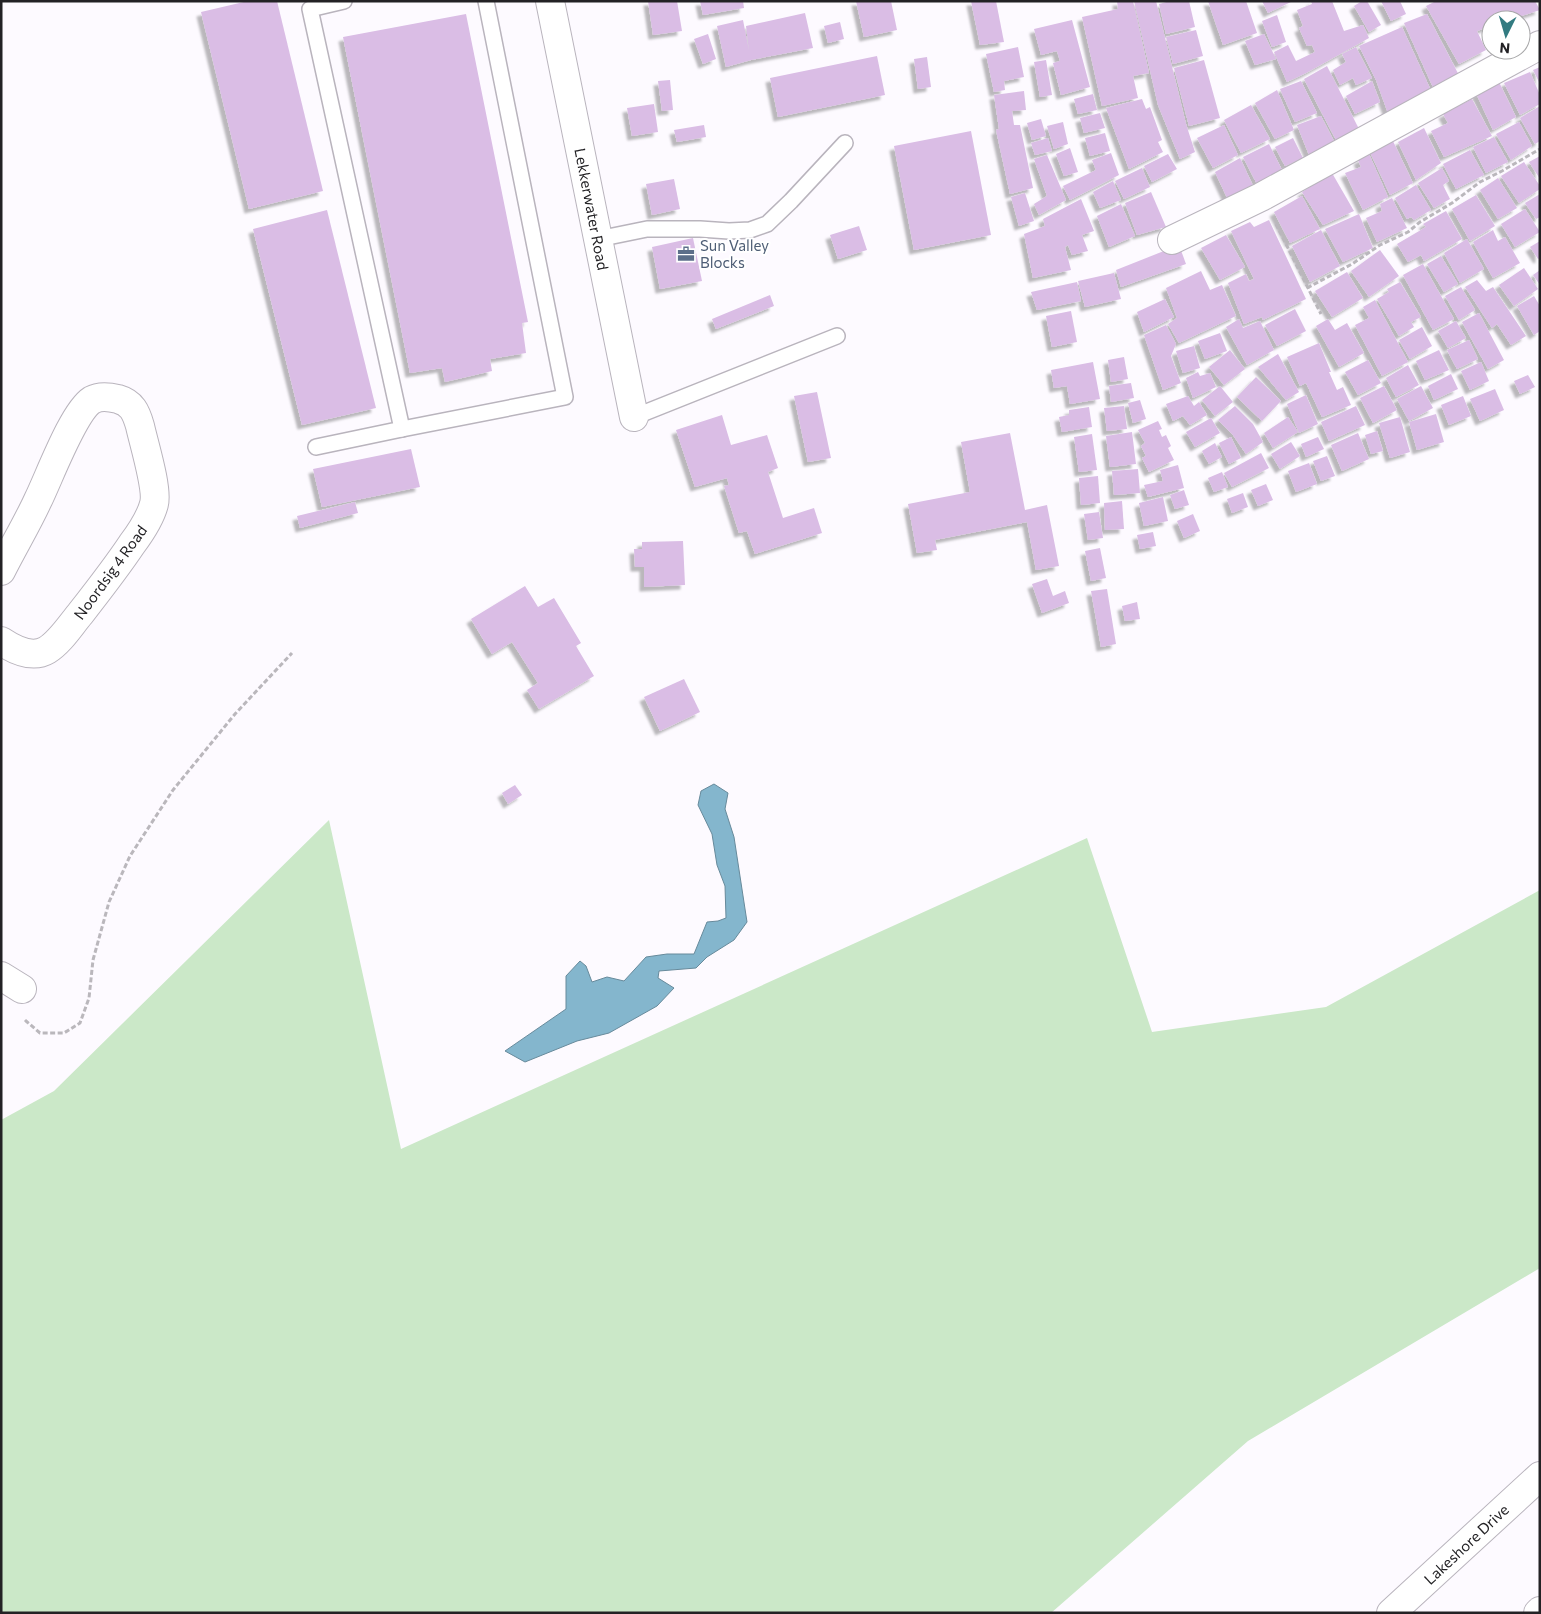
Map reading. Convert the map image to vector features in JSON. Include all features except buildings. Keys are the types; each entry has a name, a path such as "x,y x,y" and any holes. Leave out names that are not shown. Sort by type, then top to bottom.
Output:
{"street":[{"name":"Lekkerwater Road","path":"550,1 634,417"},
{"path":"1172,240 1261,198 1540,44"},
{"name":"Noordsig 4 Road","path":"1,570 7,542 38,500 71,427 81,411 92,400 104,397 129,403 138,417 152,479 154,503 144,527 115,570 58,640 46,651 22,652 1,641"},
{"name":"Lakeshore Drive","path":"1391,1613 1540,1476"}],"lane":[{"path":"344,1 310,8 402,429"},
{"path":"316,447 565,396 486,1"},
{"path":"598,239 647,229 729,231 750,230 767,224 845,143"},
{"path":"634,417 837,336"}],"path":[{"path":"1307,288 1352,264 1380,245 1408,232 1480,182 1540,149"},
{"path":"1261,198 1272,216 1321,314"},
{"path":"12,982 26,1021 40,1033 64,1033 80,1023 89,998 93,960 109,902 130,856 173,790 235,714 292,652"}],"green space":[{"path":"329,820 401,1149 1087,838 1152,1032 1326,1007 1540,890 1540,1268 1248,1441 1051,1613 1,1613 1,1120 54,1091"}],"water":[{"path":"714,784 728,793 725,809 734,837 747,922 734,940 707,957 696,968 659,971 658,978 674,988 657,1006 609,1033 577,1041 525,1062 505,1051 566,1009 566,976 580,961 586,966 592,982 607,977 624,981 646,957 667,954 694,954 707,922 726,918 725,886 717,865 712,834 698,805 701,791"}],"place":[{"name":"Sun Valley Blocks","path":"686,254"}]}
